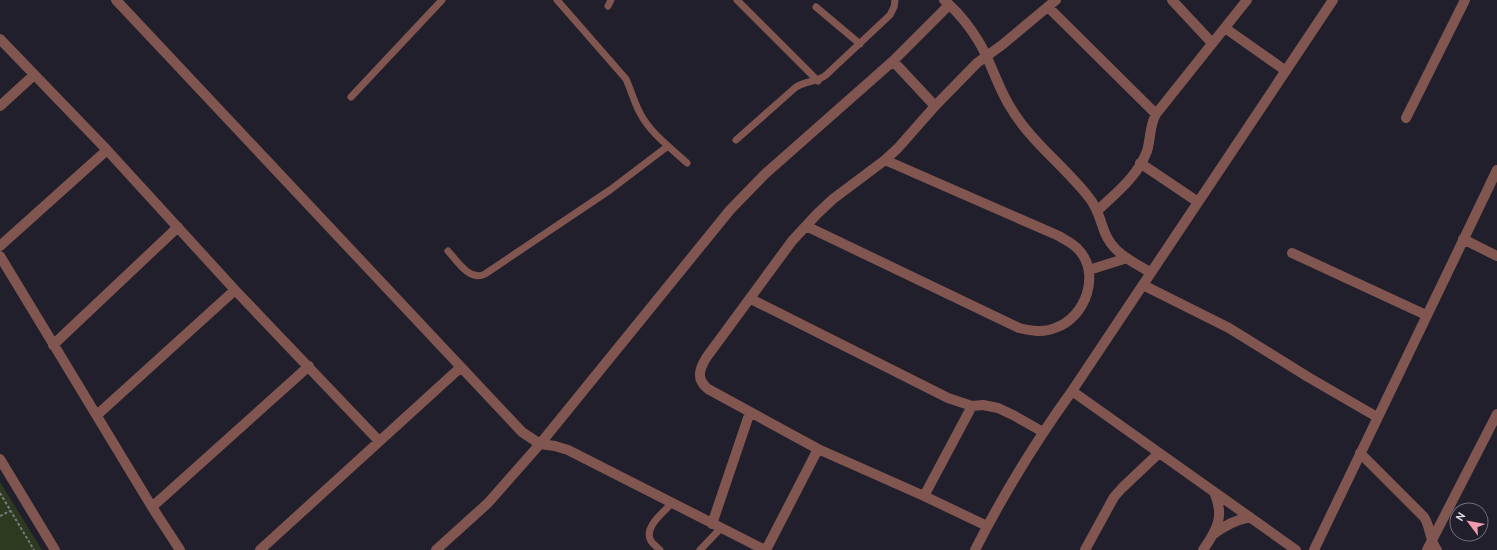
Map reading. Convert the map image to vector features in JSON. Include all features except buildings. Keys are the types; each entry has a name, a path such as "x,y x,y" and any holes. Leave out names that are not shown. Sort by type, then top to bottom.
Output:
{"street":[{"path":"116,0 522,432 540,444 568,450 765,550 818,448"},
{"path":"1172,0 1212,43"},
{"path":"1097,211 1124,186 1140,163 1147,150 1150,129 1156,114 1247,0"},
{"path":"975,550 987,526 1043,432 1072,391 1333,0"},
{"path":"1406,118 1465,0"},
{"path":"436,550 488,503 540,444 730,210 769,170 893,61 947,2 978,42 1009,105 1019,120 1030,134 1089,196 1097,211 1108,239 1116,250 1150,272"},
{"path":"987,526 818,448 750,412 708,389 701,382 699,374 700,369 706,358 784,253 806,226 833,199 884,160 911,135 969,70 1052,4 1156,114"},
{"path":"1225,28 1286,71"},
{"path":"0,39 107,150 235,290 380,441"},
{"path":"893,61 936,106"},
{"path":"0,106 34,76"},
{"path":"0,246 107,150"},
{"path":"806,226 1019,328 1048,331 1061,326 1073,318 1084,302 1089,286 1088,270 1083,255 1078,248 1066,240 884,160"},
{"path":"1140,163 1198,202"},
{"path":"1314,550 1497,170"},
{"path":"52,344 178,227"},
{"path":"1463,239 1497,256"},
{"path":"1292,253 1426,315"},
{"path":"0,256 52,344 180,550"},
{"path":"1088,270 1127,258"},
{"path":"1143,285 1229,328 1308,377 1377,417"},
{"path":"97,415 235,290"},
{"path":"751,299 948,398 972,406 998,408 1043,432"},
{"path":"152,507 309,366"},
{"path":"260,550 462,367"},
{"path":"1072,391 1296,550"},
{"path":"924,496 972,406"},
{"path":"716,526 750,412"},
{"path":"1432,547 1497,414"},
{"path":"1085,550 1114,497 1159,453"},
{"path":"1360,453 1424,517 1429,526 1432,547"},
{"path":"0,459 55,550"},
{"path":"1203,550 1214,534 1219,521 1219,506 1214,492"},
{"path":"1214,534 1234,521 1250,518"}],"lane":[{"path":"350,96 442,0"},
{"path":"557,0 622,74 645,121 668,146 687,163"},
{"path":"737,0 818,81"},
{"path":"736,140 796,87 804,82 818,81 826,75 890,15 894,7 895,0"},
{"path":"816,7 860,44"},
{"path":"448,251 471,275 478,277 485,274 610,190 635,169 668,146"},
{"path":"660,550 652,543 649,531 653,524 672,503"},
{"path":"700,550 716,526"}],"path":[{"path":"0,493 34,550"},
{"path":"0,516 10,511"}],"green space":[{"path":"0,482 42,550 0,550"}]}
